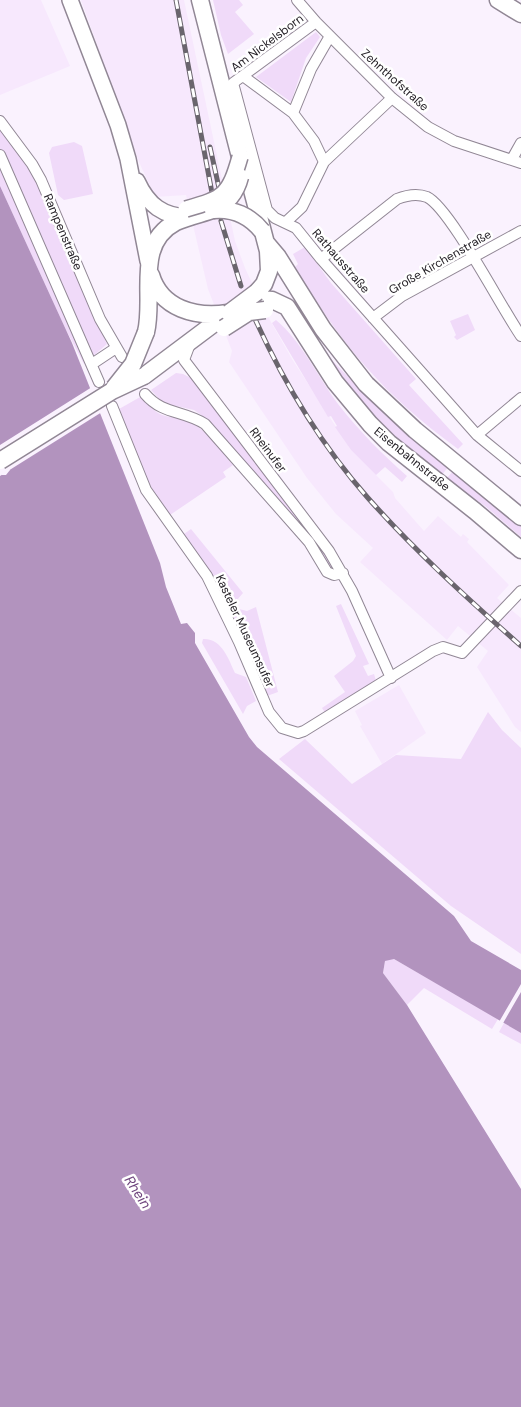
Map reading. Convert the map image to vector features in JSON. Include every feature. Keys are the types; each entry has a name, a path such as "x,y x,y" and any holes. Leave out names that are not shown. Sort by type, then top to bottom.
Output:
{"main road":[{"path":"176,361 191,342 223,319 258,300 267,278 269,252 247,171 240,157 200,0"},
{"path":"498,0 521,14"},
{"path":"72,4 118,125 128,159 149,266 159,291 176,307 195,314 223,319"},
{"path":"213,210 224,204 236,189 240,177 240,157"},
{"path":"107,393 133,364 146,332 149,302 149,266 152,248 163,231 225,193 234,178 240,157"},
{"path":"128,159 142,192 156,208 189,215 213,210 227,210 241,214 253,221 269,252"},
{"path":"128,159 132,231 149,302"},
{"name":"Eisenbahnstraße","path":"269,252 292,296 323,329 350,366 391,408 454,464 521,517"},
{"name":"Eisenbahnstraße","path":"258,300 272,300 287,307 335,382 370,424 390,443 521,550"},
{"path":"0,461 107,393 176,361 223,319"}],"street":[{"name":"Zehnthofstraße","path":"303,2 316,22 392,98 442,135 472,148 517,161"},
{"name":"Am Nickelsborn","path":"233,84 316,22"},
{"path":"293,113 315,60 330,36"},
{"path":"242,76 293,113 314,141 324,164"},
{"name":"Rathausstraße","path":"233,84 267,210 274,218 296,228 321,259 477,434 521,471"},
{"path":"286,222 302,207 324,164 392,98"},
{"name":"Rampenstraße","path":"0,121 32,164 41,180 100,319 119,353 92,364"},
{"path":"517,161 521,143"},
{"name":"Kasteler Museumsufer","path":"0,155 92,364 107,393 146,490 207,576 240,642 269,712 282,728 288,731 304,731 391,678"},
{"path":"321,259 397,199 412,194 425,196 438,206 473,257 510,321 521,336"},
{"name":"Große Kirchenstraße","path":"373,318 402,296 521,231"},
{"path":"510,321 521,315"},
{"name":"Rheinufer","path":"176,361 324,543 343,572 391,678"},
{"path":"145,394 160,408 194,417 205,424 309,542 327,572 334,575 343,572"},
{"path":"477,434 521,398"},
{"path":"391,678 443,647 462,653 521,591"}],"shaded area":[{"path":"0,0 41,0 70,66 0,95"},
{"path":"81,0 184,0 235,241 245,268 267,315 292,359 351,450 393,492 395,498 424,531 438,516 461,537 463,534 469,539 467,542 509,585 497,598 521,618 521,732 515,727 477,667 488,651 458,626 447,640 360,562 373,548 336,514 307,478 229,362 232,351 208,289 186,195 155,197 139,162"},
{"path":"213,0 239,0 243,5 235,12 254,34 228,54 221,35"},
{"path":"316,32 320,37 306,58 291,102 256,77"},
{"path":"0,126 29,165 107,344 84,364 66,330 0,186"},
{"path":"74,142 82,146 93,194 64,200 58,195 49,153 52,147"},
{"path":"305,247 331,283 416,379 409,385 463,444 458,449 407,408 366,367 348,345 295,267 298,264 293,254"},
{"path":"468,314 475,330 457,340 454,337 456,335 450,321"},
{"path":"276,320 302,349 346,414 371,442 407,476 402,482 385,467 376,475 351,450 335,427 337,426 331,416 328,417 272,323"},
{"path":"328,356 386,416 449,466 441,476 409,453 350,393"},
{"path":"176,373 193,379 335,566 334,570 331,570 265,487 207,419 194,410 163,403 151,390"},
{"path":"142,396 161,415 187,421 206,433 233,465 223,472 226,477 170,515 149,484 119,409"},
{"path":"454,470 521,524 521,537 485,506 446,479"},
{"path":"191,529 243,593 237,600 239,609 247,611 256,607 278,692 267,696 229,607 211,574 184,534"},
{"path":"341,604 369,664 363,666 368,676 374,674 376,681 326,714 322,708 345,692 334,676 353,661 356,656 336,606"},
{"path":"203,639 215,642 220,646 235,673 246,677 256,701 247,706 243,714 202,643"},
{"path":"399,685 426,733 382,764 360,726 362,725 355,711"},
{"path":"488,712 502,730 521,748 521,954 451,906 279,759 305,739 352,784 396,755 461,759"},
{"path":"394,959 498,1019 492,1029 424,988 407,1005 383,973 385,961"},
{"path":"504,1023 521,1033 521,1044 499,1032"}],"water":[{"name":"Rhein","path":"0,186 72,343 160,563 166,587 181,624 187,623 195,633 195,643 249,737 257,747 454,916 471,941 521,970 521,1033 394,959 385,961 383,973 407,1005 521,1189 521,1407 0,1407 0,471 2,475 6,475 10,470 0,453"}],"pier":[{"path":"92,387 102,412 0,476 0,469 4,472 8,470 0,458 0,445"},
{"path":"521,984 521,992 502,1025 499,1022"}],"railway":[{"path":"176,0 212,193"},
{"path":"210,147 219,188"},
{"path":"221,221 241,286"},
{"path":"255,319 291,390 351,478 423,556 521,646"}]}
